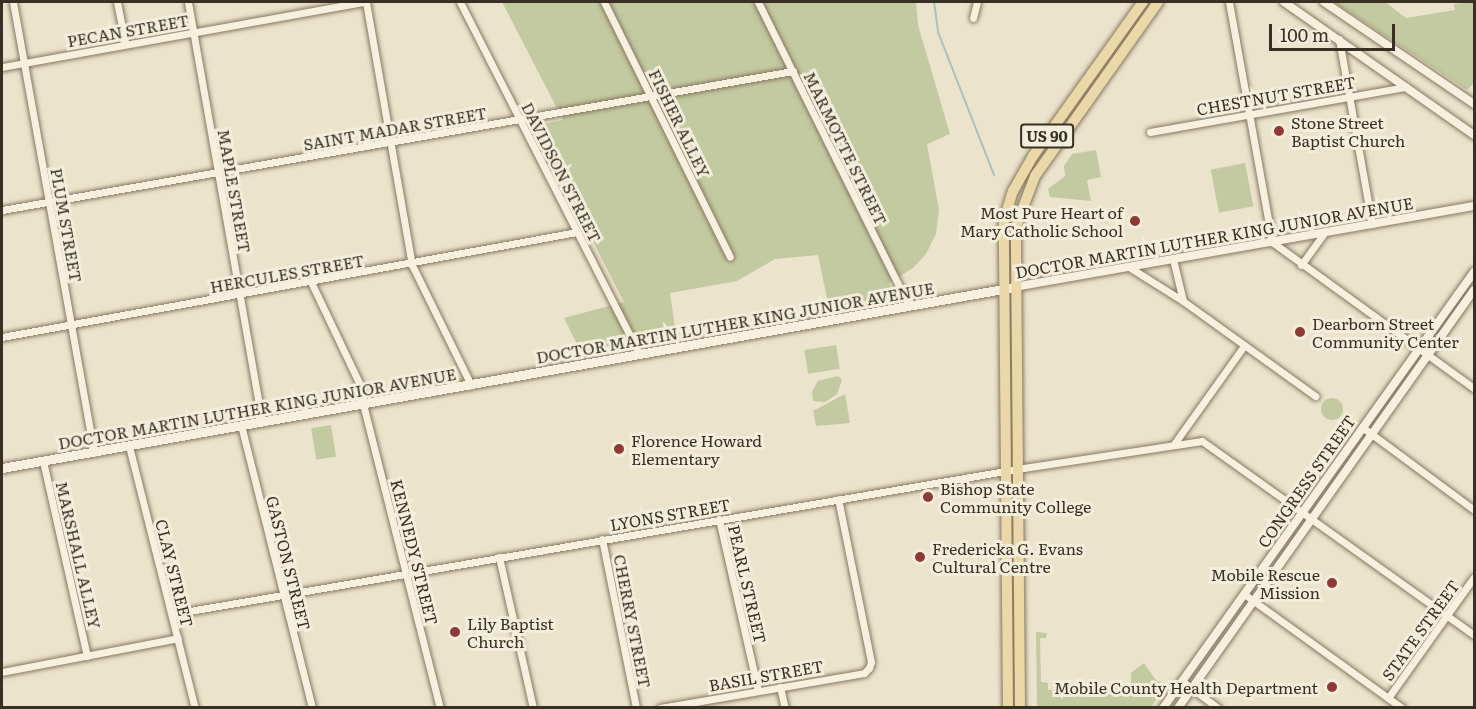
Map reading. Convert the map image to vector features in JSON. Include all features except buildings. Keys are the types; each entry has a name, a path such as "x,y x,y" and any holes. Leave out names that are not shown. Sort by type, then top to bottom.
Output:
{"main road":[{"name":"US 90","path":"1008,708 1002,289 1004,220 1013,191 1033,156 1143,2"},
{"name":"US 90","path":"1020,708 1014,287 1016,226 1027,192 1158,2"},
{"name":"DOCTOR MARTIN LUTHER KING JUNIOR AVENUE","path":"2,468 1014,287"}],"street":[{"name":"PLUM STREET","path":"13,2 94,453"},
{"path":"117,2 124,42"},
{"name":"MAPLE STREET","path":"188,2 262,421"},
{"name":"PECAN STREET","path":"2,67 124,42 365,2"},
{"path":"365,2 412,265 471,385"},
{"name":"DAVIDSON STREET","path":"460,2 640,355"},
{"name":"FISHER ALLEY","path":"604,2 730,257"},
{"name":"MARMOTTE STREET","path":"758,2 909,306"},
{"path":"973,18 977,2"},
{"path":"1229,2 1272,242 1474,388"},
{"path":"1284,2 1474,135"},
{"path":"1324,2 1474,104"},
{"path":"1339,39 1347,97 1372,224"},
{"name":"SAINT MADAR STREET","path":"2,210 793,71"},
{"name":"CHESTNUT STREET","path":"1150,132 1406,87"},
{"name":"DOCTOR MARTIN LUTHER KING JUNIOR AVENUE","path":"1014,287 1474,206"},
{"name":"HERCULES STREET","path":"2,337 412,265 577,232"},
{"path":"1301,265 1324,233"},
{"path":"1173,259 1183,301"},
{"path":"1129,267 1183,301 1315,396"},
{"name":"CONGRESS STREET","path":"1163,708 1474,272"},
{"name":"KENNEDY STREET","path":"311,282 363,391 363,404 440,708"},
{"name":"CONGRESS STREET","path":"1178,708 1474,290"},
{"path":"1174,444 1244,346"},
{"name":"GASTON STREET","path":"241,425 312,708"},
{"path":"1362,427 1474,510"},
{"name":"LYONS STREET","path":"172,614 1004,471 1202,441 1474,635"},
{"name":"CLAY STREET","path":"129,446 195,708"},
{"name":"MARSHALL ALLEY","path":"43,461 87,656"},
{"name":"BASIL STREET","path":"660,708 864,673 871,662 838,499"},
{"name":"PEARL STREET","path":"719,519 758,691"},
{"name":"CHERRY STREET","path":"602,539 636,708"},
{"path":"499,557 533,708"},
{"name":"STATE STREET","path":"1388,698 1474,577"},
{"path":"1244,594 1401,708"},
{"path":"2,672 178,638"},
{"path":"1182,681 1218,708"},
{"path":"780,687 785,708"}],"green space":[{"path":"502,2 916,2 918,25 950,134 927,144 939,210 936,234 926,254 913,268 889,283 895,295 829,308 818,255 775,259 737,281 670,293 676,335 581,352 564,318 624,302 534,126 563,120"},
{"path":"1334,2 1385,2 1406,18 1455,10 1454,4 1474,2 1474,83 1467,90"},
{"path":"1096,150 1101,177 1087,180 1091,201 1050,197 1048,189 1065,176 1064,166 1072,154"},
{"path":"1245,163 1253,206 1219,213 1211,170"},
{"path":"836,345 840,369 808,374 804,350"},
{"path":"838,376 842,380 837,394 825,402 813,401 812,392 818,381"},
{"path":"845,394 850,423 816,426 813,411"},
{"path":"1332,398 1340,401 1343,409 1340,417 1332,420 1324,417 1321,409 1324,401"},
{"path":"331,425 336,457 316,460 311,428"},
{"path":"1036,632 1047,633 1046,638 1040,638 1041,682 1048,683 1048,690 1131,688 1131,673 1144,663 1155,679 1166,686 1151,707 1037,707"}],"waterway":[{"path":"934,2 938,32 994,175"}],"place":[{"name":"Stone Street Baptist Church","path":"1279,131"},
{"name":"Most Pure Heart of Mary Catholic School","path":"1135,221"},
{"name":"Dearborn Street Community Center","path":"1300,332"},
{"name":"Florence Howard Elementary","path":"619,449"},
{"name":"Bishop State Community College","path":"928,497"},
{"name":"Fredericka G. Evans Cultural Centre","path":"920,557"},
{"name":"Mobile Rescue Mission","path":"1332,583"},
{"name":"Lily Baptist Church","path":"455,632"},
{"name":"Mobile County Health Department","path":"1332,687"}]}
